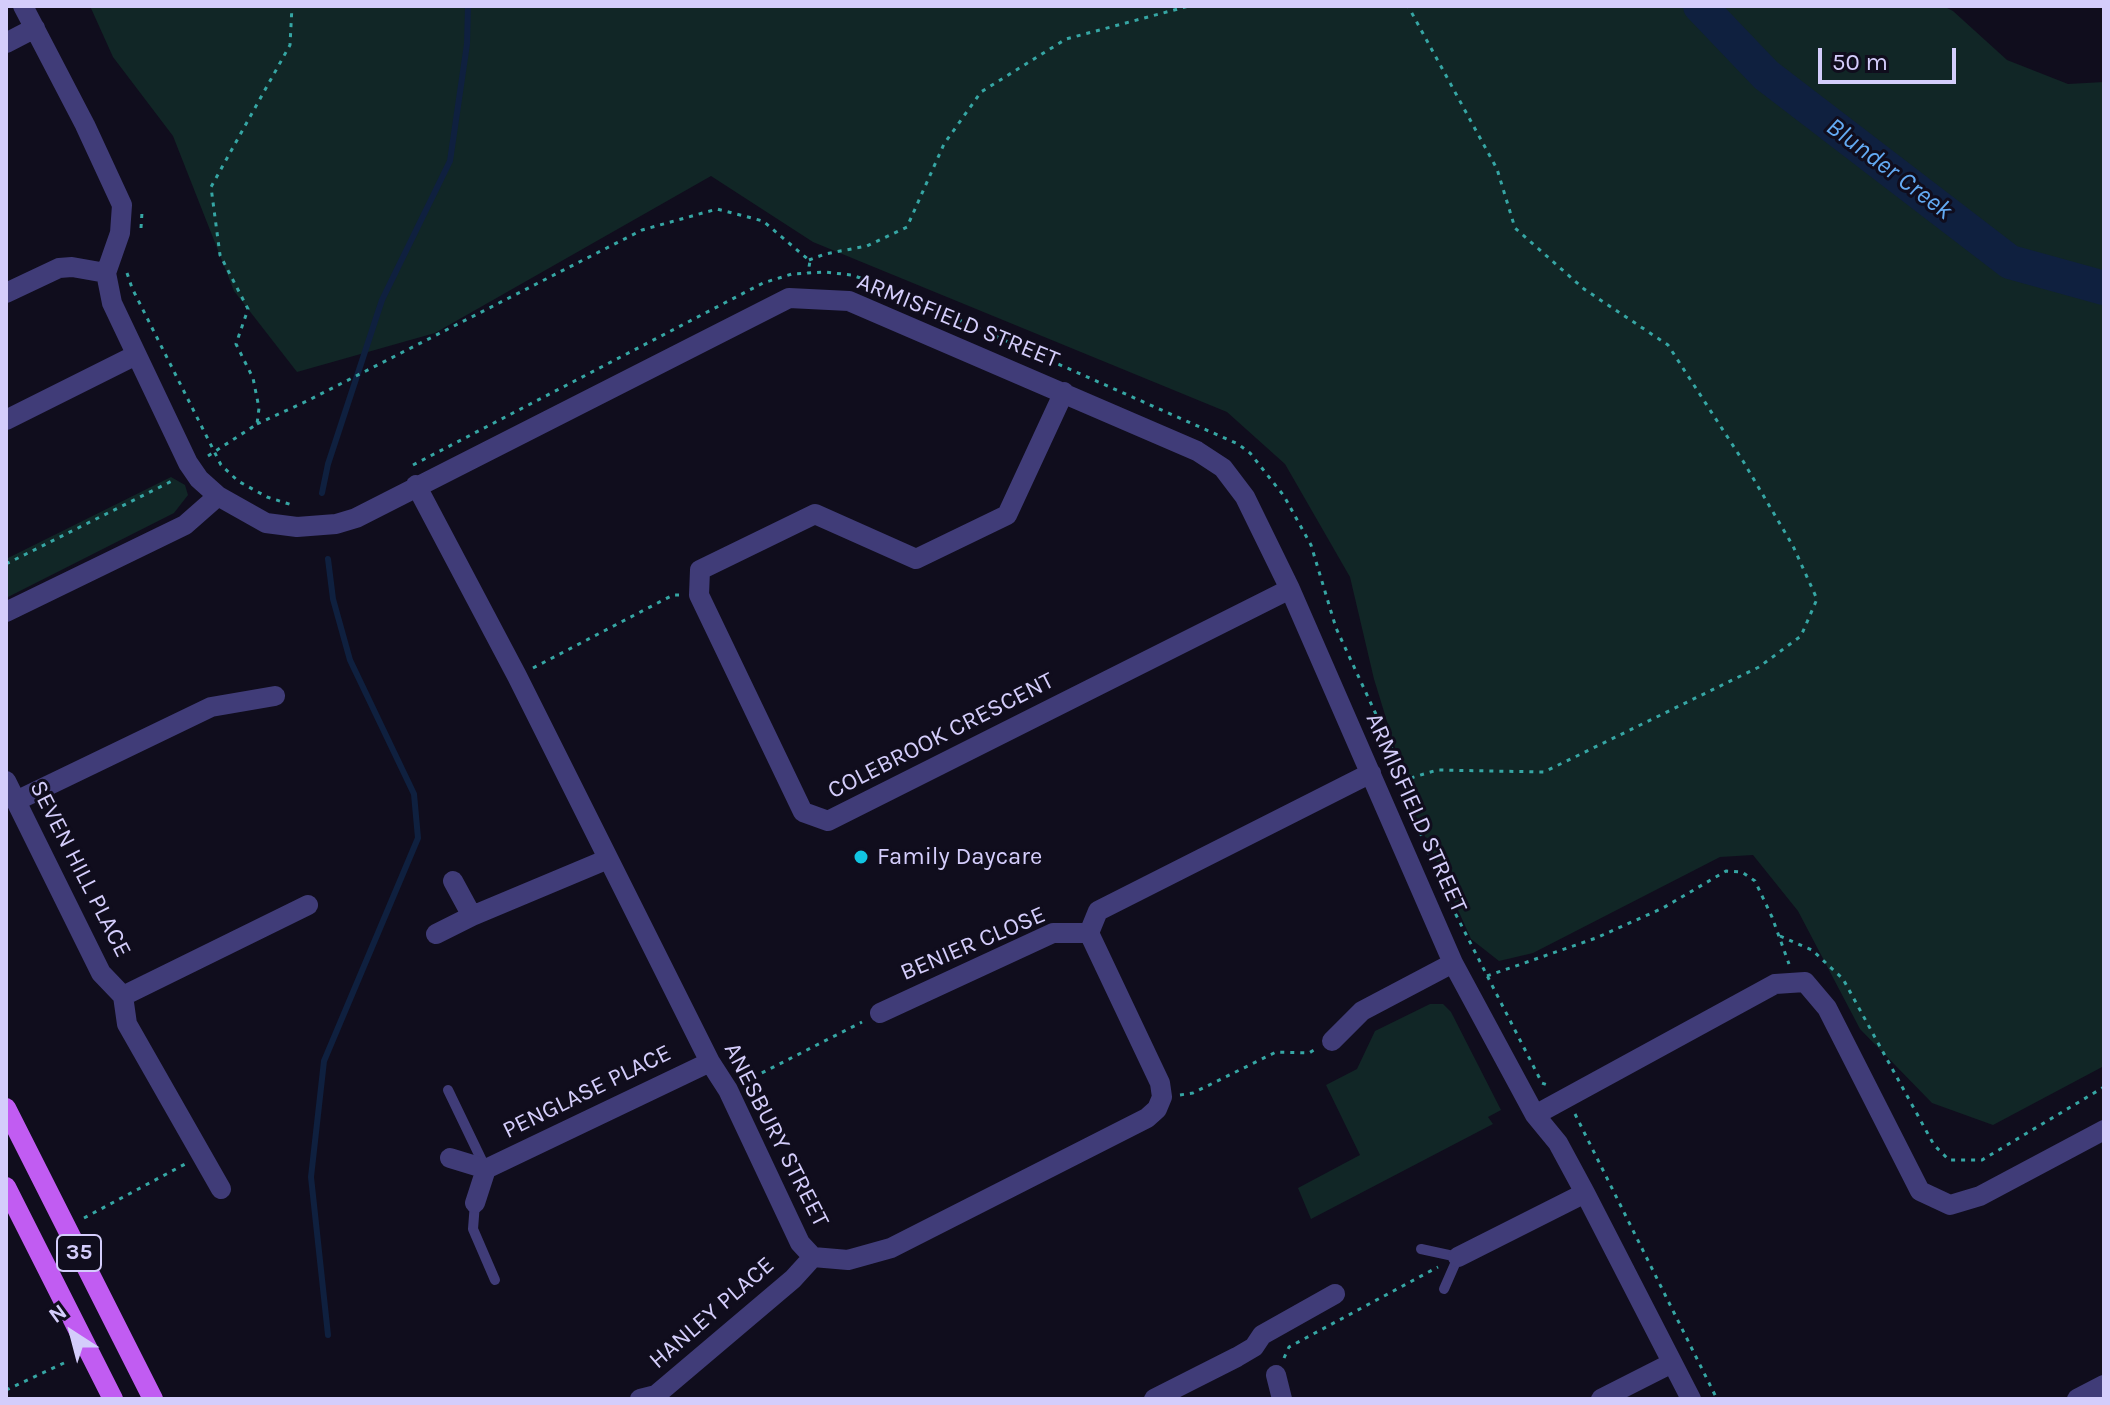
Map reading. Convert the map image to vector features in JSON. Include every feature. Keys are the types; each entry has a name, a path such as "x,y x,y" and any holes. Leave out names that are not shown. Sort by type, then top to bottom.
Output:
{"main road":[{"name":"35","path":"6,1108 153,1399"},
{"name":"35","path":"6,1187 113,1399"}],"street":[{"path":"6,293 59,268 106,273 120,233 122,205 23,6"},
{"path":"6,43 35,28"},
{"name":"ARMISFIELD STREET","path":"106,273 112,303 195,473 218,496 266,523 297,527 336,524 356,518 789,298 849,301 1197,451 1223,468 1245,497 1290,589 1453,963 1535,1115 1558,1143 1691,1399"},
{"path":"6,420 136,355"},
{"path":"699,595 700,570 815,514 916,559 1007,515 1064,392"},
{"name":"ANESBURY STREET","path":"416,485 517,676 710,1062 728,1090 800,1243 813,1257 848,1260 891,1248 1147,1118 1157,1109 1162,1097"},
{"path":"6,612 185,525 218,496"},
{"name":"COLEBROOK CRESCENT","path":"699,595 803,812 828,821 1290,589"},
{"path":"16,801 211,707 275,696"},
{"path":"1162,1097 1160,1083 1089,933 1098,911 1371,773"},
{"name":"SEVEN HILL PLACE","path":"6,781 101,973 123,996 127,1024 221,1189"},
{"path":"436,934 608,859"},
{"path":"453,881 472,916"},
{"path":"123,996 308,905"},
{"name":"BENIER CLOSE","path":"880,1013 1053,933 1089,933"},
{"path":"1332,1041 1362,1011 1453,963"},
{"path":"1535,1115 1775,984 1805,982 1827,1008 1920,1191 1950,1205 1980,1196 2104,1130"},
{"name":"PENGLASE PLACE","path":"450,1158 486,1169 710,1062"},
{"name":"PENGLASE PLACE","path":"475,1203 486,1169"},
{"path":"1458,1257 1585,1193"},
{"name":"HANLEY PLACE","path":"640,1399 656,1395 793,1279 813,1257"},
{"path":"1154,1399 1237,1357 1254,1347 1262,1335 1335,1294"},
{"path":"1601,1399 1672,1363"},
{"path":"1276,1375 1282,1399"},
{"path":"2077,1399 2104,1385"}],"lane":[{"path":"448,1090 486,1169"},
{"path":"475,1203 473,1229 495,1280"},
{"path":"1421,1249 1458,1257 1444,1289"}],"path":[{"path":"257,424 259,408 253,378 236,344 248,309 220,255 211,187 290,45 292,6"},
{"path":"809,260 867,246 907,227 944,144 981,92 1066,39 1189,6"},
{"path":"1401,781 1437,770 1544,772 1759,667 1801,636 1817,599 1786,534 1668,345 1584,289 1515,228 1497,169 1408,6"},
{"path":"6,564 170,481 185,479 195,473 213,451 257,424 642,230 717,209 763,221 809,260"},
{"path":"808,273 809,260"},
{"path":"517,676 673,595 699,595"},
{"path":"1487,976 1596,938 1663,908 1726,871 1742,872 1755,881 1780,936 1793,982"},
{"path":"1780,936 1812,950 1843,979 1934,1145 1949,1160 1982,1160 2104,1087"},
{"path":"728,1090 880,1013"},
{"path":"1162,1097 1193,1093 1276,1052 1309,1053 1332,1041"},
{"path":"66,1227 200,1156"},
{"path":"1276,1375 1289,1347 1458,1257"},
{"path":"6,1390 64,1363"}],"green space":[{"path":"90,6 1943,6 1953,11 2007,60 2068,84 2104,82 2104,1066 1993,1125 1932,1103 1860,1029 1798,911 1753,855 1720,857 1533,953 1499,961 1471,939 1416,816 1374,679 1350,577 1285,464 1227,412 813,242 711,176 435,333 297,372 234,291 173,136 113,57"},
{"path":"171,477 185,485 188,495 174,513 6,598 6,559"},
{"path":"1430,1004 1443,1004 1451,1012 1501,1110 1488,1117 1493,1124 1311,1219 1298,1188 1360,1155 1326,1085 1357,1069 1375,1031"}],"waterway":[{"path":"322,493 328,464 382,300 450,161 467,44 468,6"},
{"name":"Blunder Creek","path":"1700,6 1766,75 2010,262 2104,288"},
{"path":"328,559 333,599 350,660 414,794 418,838 324,1061 311,1177 328,1335"}],"place":[{"name":"Family Daycare","path":"861,857"}]}
